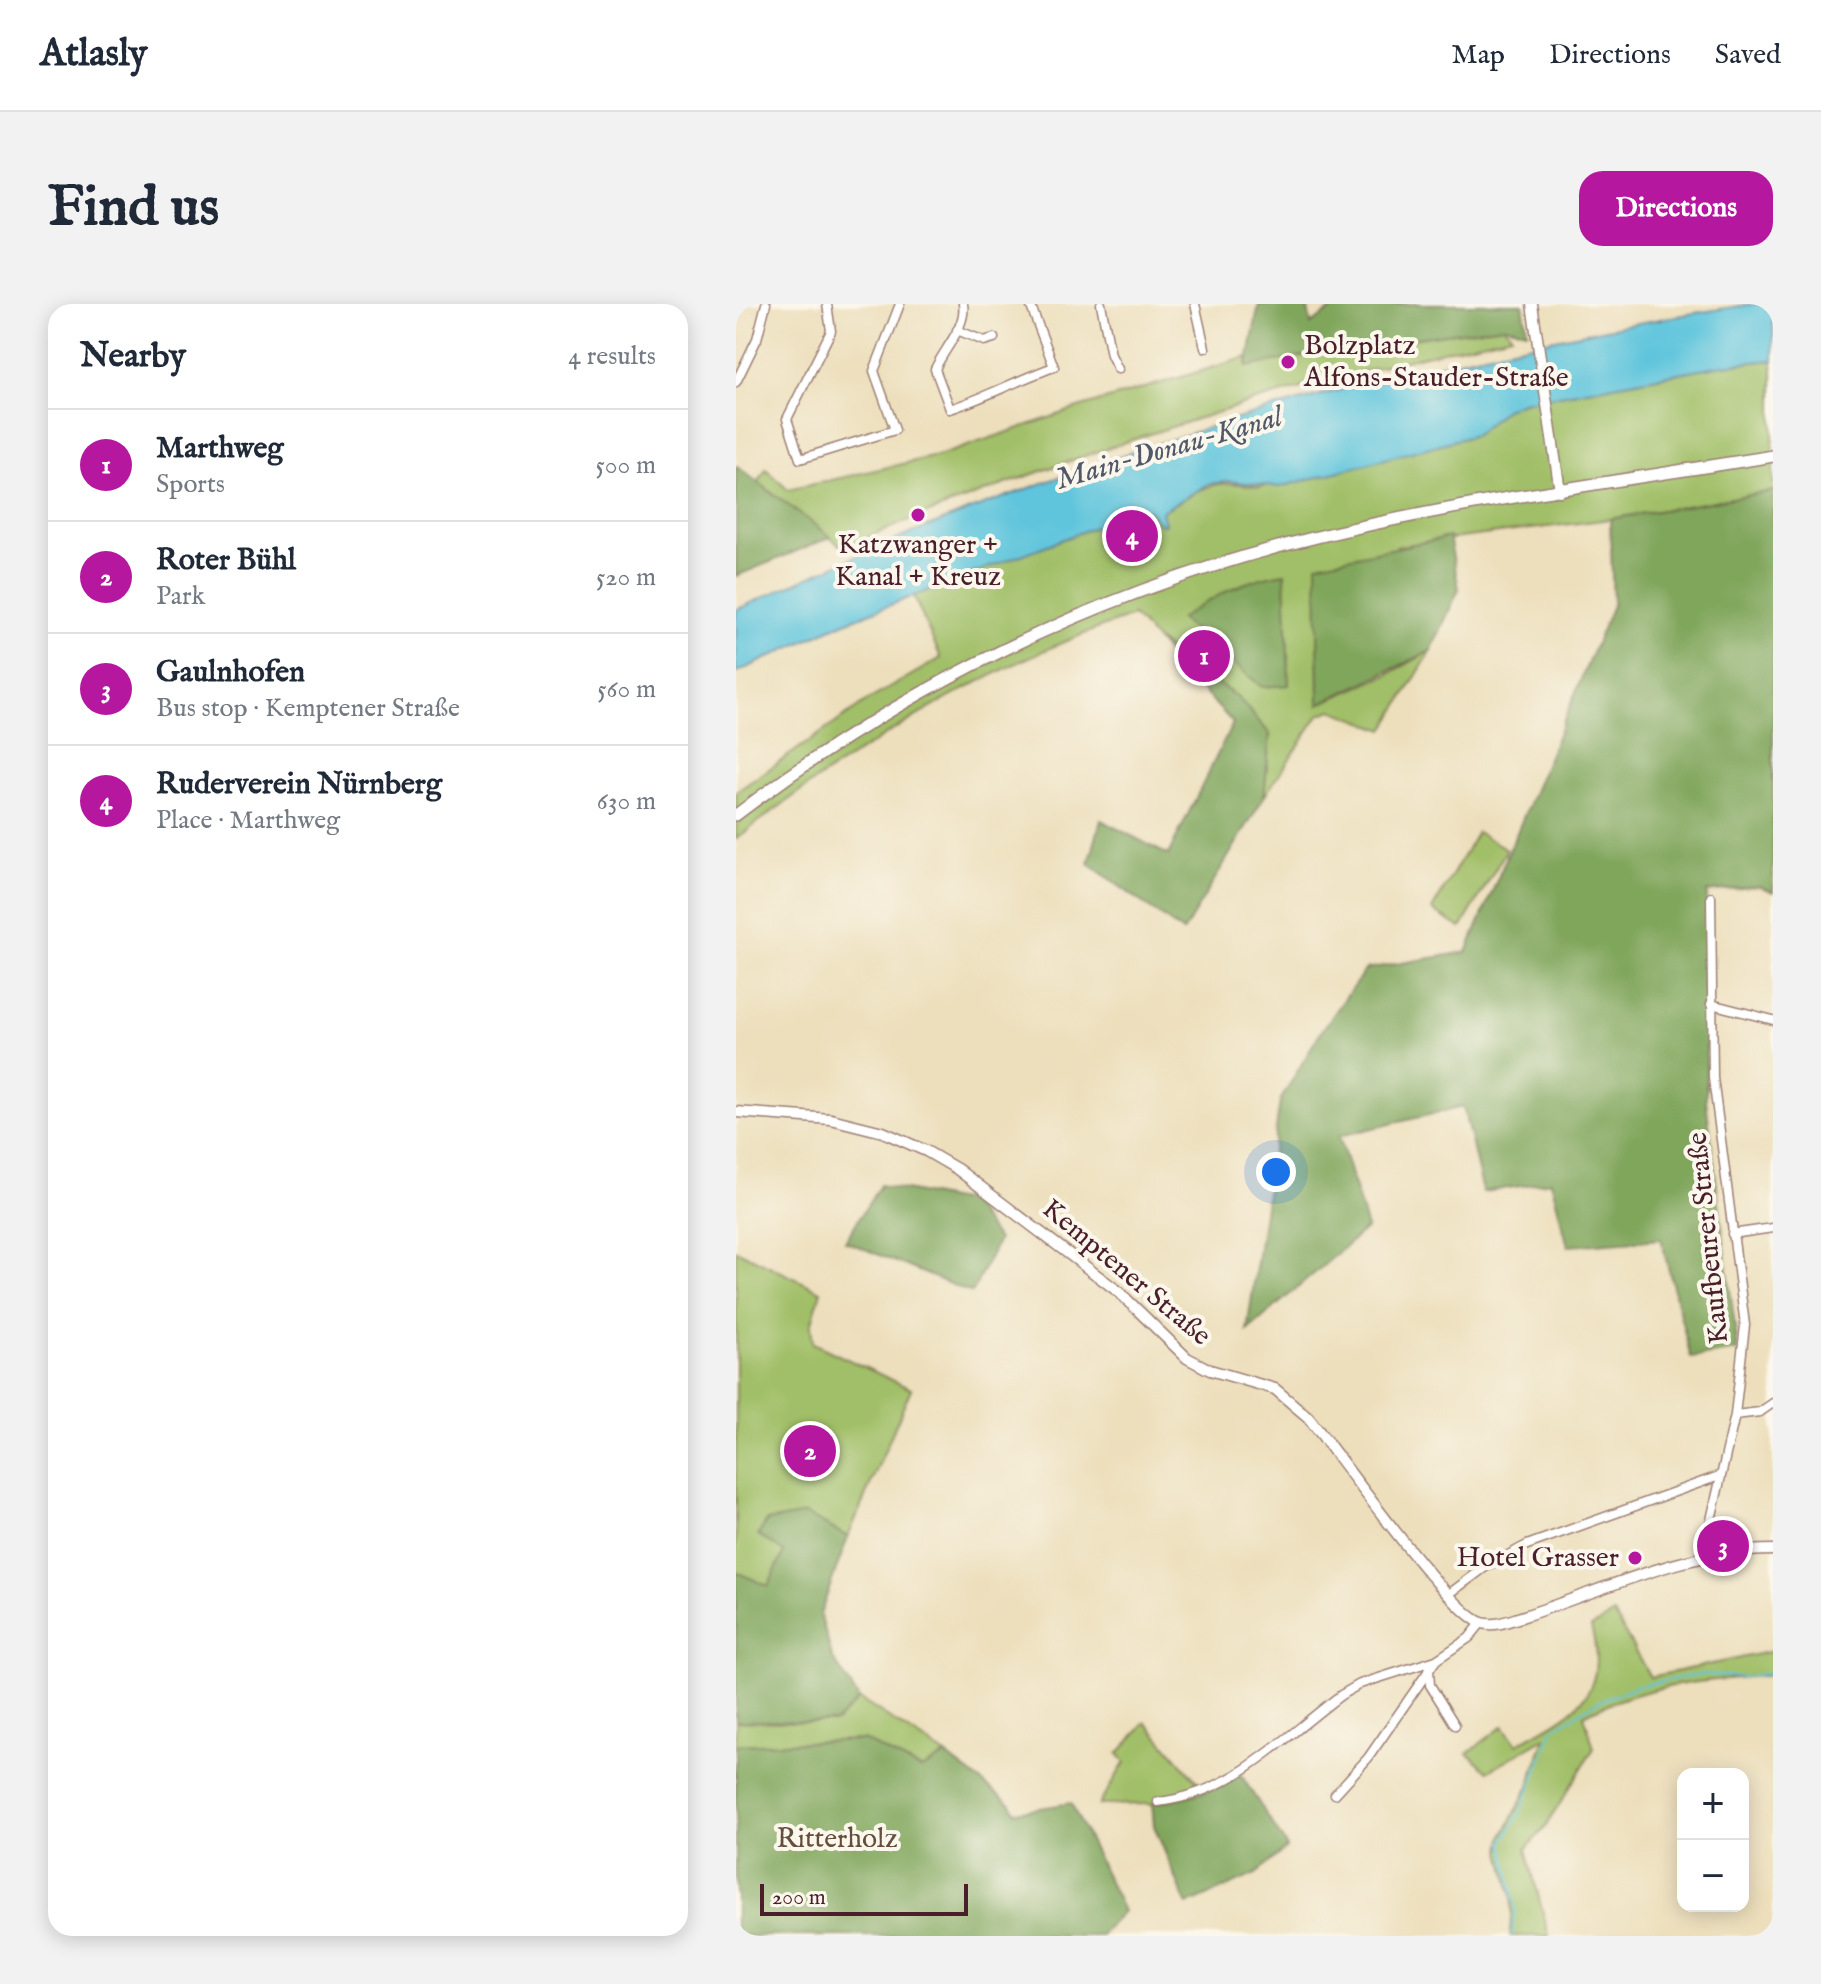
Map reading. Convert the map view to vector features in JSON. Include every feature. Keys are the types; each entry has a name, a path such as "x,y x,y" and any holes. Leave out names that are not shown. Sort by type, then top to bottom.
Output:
{"main road":[{"path":"736,815 814,759 922,693 1008,648 1132,594 1308,539 1560,491 1773,456"}],"street":[{"path":"736,382 757,339 766,304"},
{"path":"827,304 831,331 808,381 801,386 787,414 787,424 800,459 847,442 856,443 895,430 874,368 900,304"},
{"path":"963,304 965,313 935,369 950,409 1005,391 1012,382 1054,367 1030,304"},
{"path":"1101,304 1111,355 1118,369"},
{"path":"1195,304 1205,348"},
{"path":"1533,308 1560,491"},
{"path":"957,330 984,341 994,338"},
{"name":"Kaufbeurer Straße","path":"1703,1555 1735,1415 1745,1325 1713,1078 1711,897"},
{"path":"1711,1004 1773,1020"},
{"name":"Kemptener Straße","path":"736,1112 807,1115 855,1124 905,1140 957,1169 1119,1292 1194,1363 1264,1384 1289,1398 1308,1417 1449,1594 1470,1617 1482,1622"},
{"path":"1732,1234 1773,1228"},
{"path":"1735,1415 1760,1412 1773,1403"},
{"path":"1449,1594 1484,1568 1527,1545 1719,1476"},
{"path":"1158,1802 1189,1799 1221,1786 1341,1695 1360,1684 1436,1660 1469,1638 1482,1622 1499,1623 1524,1616 1663,1565 1703,1555 1773,1550"},
{"path":"1335,1794 1368,1758 1436,1660"},
{"path":"1429,1669 1430,1685 1455,1725"},
{"path":"1770,1936 1773,1930"}],"green space":[{"path":"1259,304 1307,304 1311,324 1340,304 1523,304 1527,331 1504,326 1344,348 1247,367"},
{"path":"1504,326 1512,335 1341,377 1173,426 1007,483 843,547 758,483 766,469 788,490 941,455 1075,409 1247,357 1247,366 1344,348"},
{"path":"1773,360 1773,491 1610,519 1397,546 1319,704 1385,676 1431,651 1384,730 1332,710 1319,715 1264,797 1270,734 1238,698 1155,639 1133,616 1027,658 925,711 828,772 736,839 736,792 870,699 941,658 913,595 1139,510 1148,510 1164,524 1162,511 1217,484 1259,487 1475,435 1505,409 1522,402 1722,365"},
{"path":"736,466 831,537 736,576"},
{"path":"1773,491 1773,892 1759,886 1707,892 1706,1100 1738,1351 1691,1358 1661,1239 1568,1246 1551,1181 1483,1192 1463,1107 1339,1136 1367,1228 1247,1331 1280,1101 1318,1036 1366,969 1467,952 1613,603 1610,519"},
{"path":"1449,537 1459,589 1431,651 1319,704 1317,564"},
{"path":"1285,573 1289,685 1262,687 1180,619 1230,590 1256,579"},
{"path":"1155,639 1238,698 1270,734 1264,797 1183,932 1089,864 1101,820 1168,855 1233,723"},
{"path":"1477,832 1507,849 1461,928 1432,910"},
{"path":"880,1185 970,1203 998,1240 972,1293 845,1241"},
{"path":"736,1250 821,1291 811,1326 813,1343 911,1389 848,1537 805,1514 768,1586 736,1572"},
{"path":"805,1514 848,1537 820,1614 832,1657 859,1699 836,1722 736,1721 736,1572 768,1586 784,1552 758,1535 767,1521"},
{"path":"1614,1614 1650,1677 1773,1651 1773,1675 1676,1685 1630,1696 1584,1715 1594,1748 1545,1828 1526,1849 1549,1936 1510,1936 1512,1897 1501,1852 1503,1836 1528,1788 1545,1738 1488,1771 1468,1753 1503,1726 1517,1744 1554,1723 1581,1701 1595,1671 1596,1651 1591,1627"},
{"path":"859,1699 946,1755 921,1769 863,1740 736,1745 736,1721 835,1722"},
{"path":"1146,1722 1206,1792 1152,1804 1099,1805 1125,1762 1118,1754"},
{"name":"Ritterholz","path":"863,1740 921,1769 946,1755 1011,1804 1015,1812 1071,1803 1123,1911 1101,1936 736,1936 736,1745"},
{"path":"1241,1775 1287,1847 1256,1874 1187,1905 1154,1826 1152,1804 1206,1792"}],"water":[{"name":"Main-Donau-Kanal","path":"1752,304 1773,304 1773,360 1722,365 1522,402 1505,409 1475,435 1280,487 1229,481 1209,484 1162,511 1165,524 1161,525 1148,510 1139,510 843,623 736,673 736,610 981,506 1233,420 1361,384 1620,326"}],"waterway":[{"path":"1512,1936 1515,1908 1503,1842 1520,1813 1554,1728 1599,1701 1637,1686 1702,1674 1743,1677 1773,1673"}],"place":[{"name":"Bolzplatz Alfons-Stauder-Straße","path":"1288,362"},
{"name":"Katzwanger + Kanal + Kreuz","path":"918,515"},
{"name":"Ruderverein Nürnberg","path":"1132,536"},
{"name":"Marthweg","path":"1204,656"},
{"name":"Roter Bühl","path":"810,1451"},
{"name":"Gaulnhofen","path":"1723,1546"},
{"name":"Hotel Grasser","path":"1635,1558"}]}
